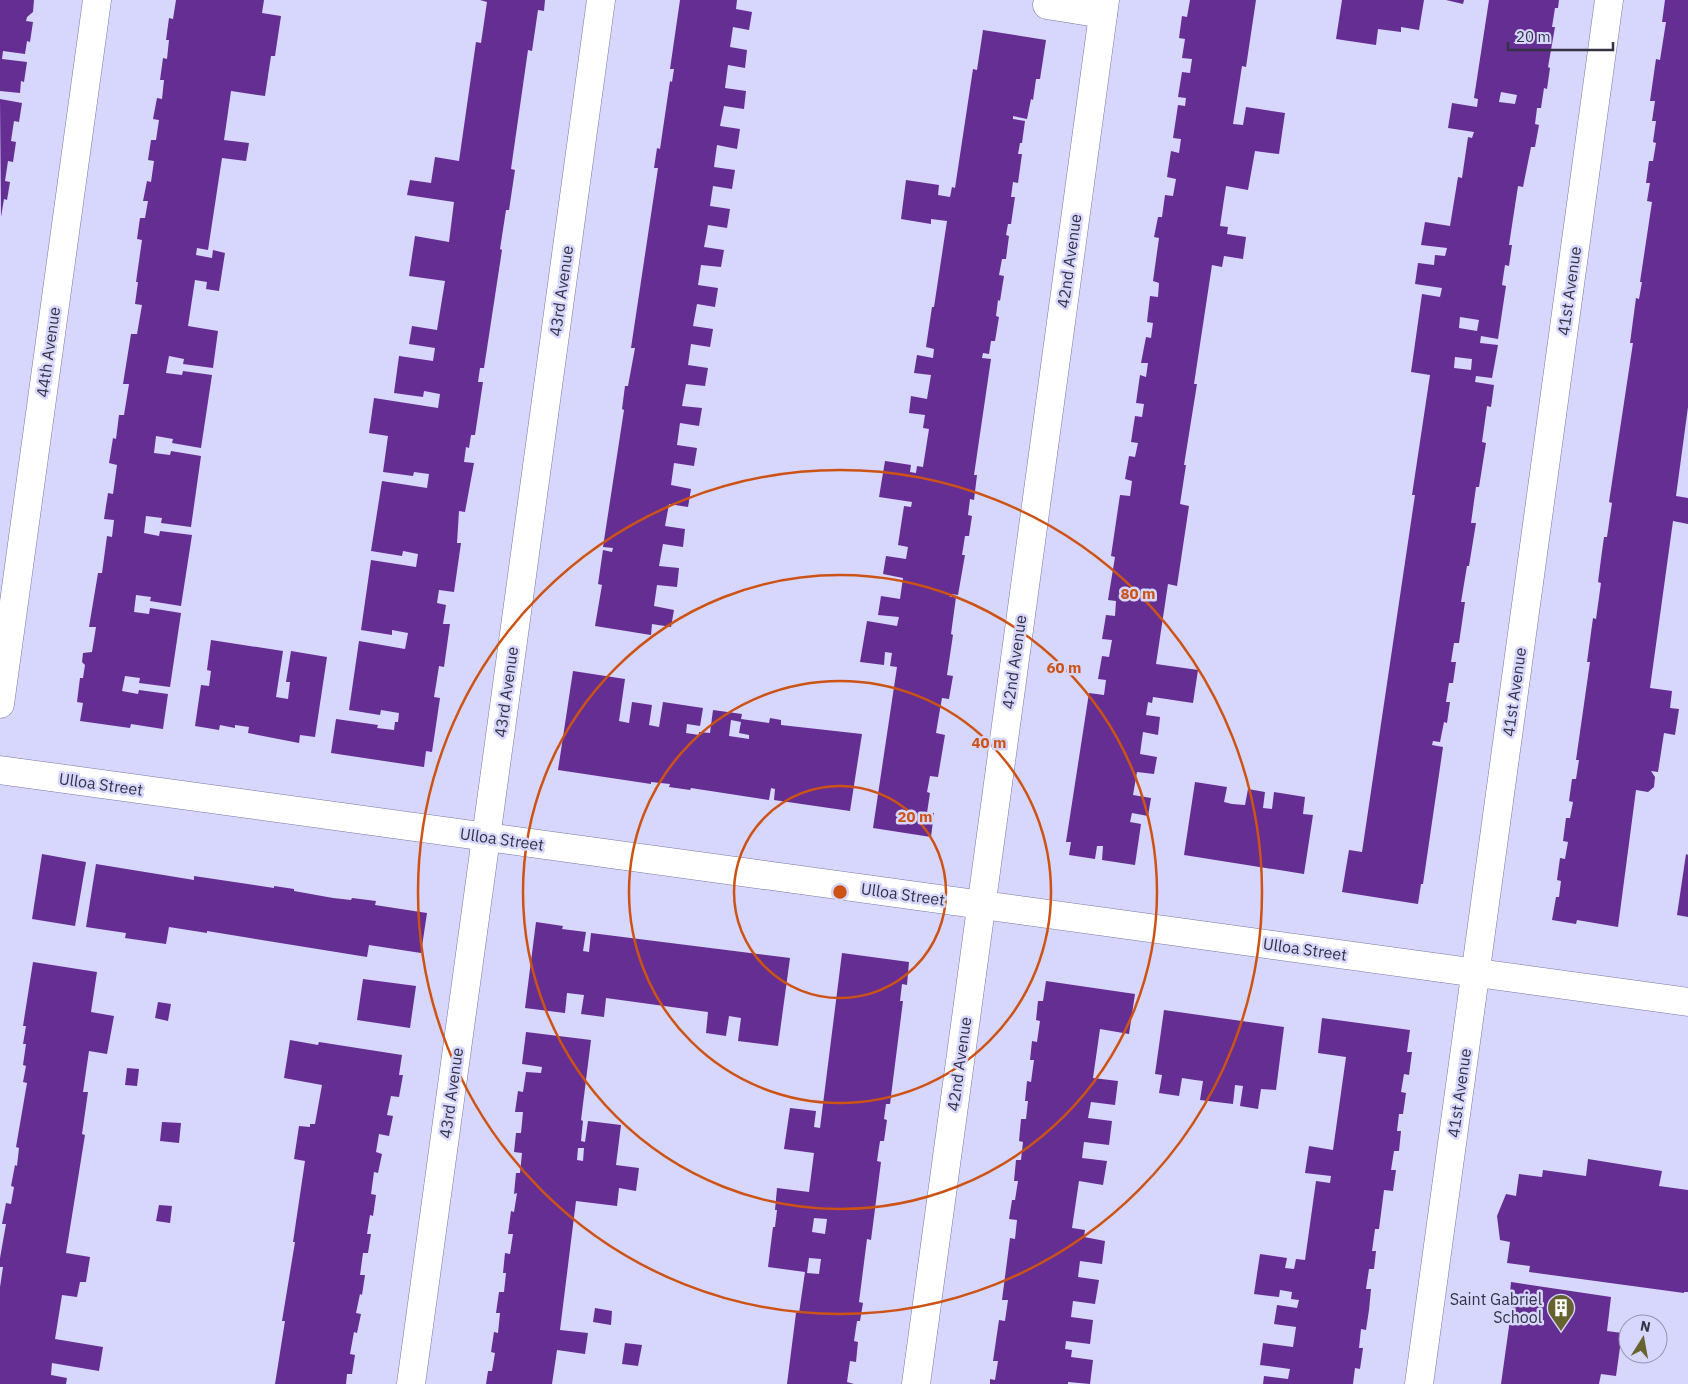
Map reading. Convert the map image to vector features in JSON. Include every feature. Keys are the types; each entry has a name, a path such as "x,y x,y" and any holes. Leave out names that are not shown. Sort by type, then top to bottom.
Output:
{"street":[{"name":"44th Avenue","path":"0,704 97,0"},
{"name":"43rd Avenue","path":"411,1384 601,0"},
{"name":"41st Avenue","path":"1419,1384 1609,0"},
{"path":"1047,5 1104,7"},
{"name":"42nd Avenue","path":"916,1384 1104,7"},
{"name":"Ulloa Street","path":"0,770 1688,1002"}],"building":[{"path":"0,0 34,0 33,12 27,17 26,21 33,22 30,42 27,41 25,54 3,51 2,59 27,62 24,82 21,81 20,93 0,91"},
{"path":"176,0 264,0 262,13 281,16 275,56 271,56 265,96 231,91 224,140 249,143 246,161 222,158 208,250 197,248 196,255 212,258 213,250 225,253 219,291 206,289 207,282 195,280 188,326 218,331 213,368 183,364 184,359 169,356 166,373 182,375 183,371 212,375 201,448 172,443 173,439 156,436 154,453 170,455 171,451 201,456 191,527 161,523 162,518 146,516 144,533 159,536 160,531 192,535 181,606 150,601 151,597 136,595 134,612 149,614 150,608 181,613 170,687 139,683 140,678 125,676 122,691 138,694 139,690 168,694 163,729 131,724 130,728 80,721 83,703 77,702 80,678 83,678 85,665 82,662 83,653 92,652 96,627 89,627 98,573 102,573 107,536 112,537 114,520 104,519 108,493 113,494 117,465 109,463 113,438 116,439 119,415 124,415 129,384 123,384 131,334 137,334 142,305 135,304 142,240 137,239 140,218 145,218 148,201 143,201 147,181 151,182 154,161 148,160 151,140 156,140 159,120 153,119 157,98 162,99 164,80 160,80 163,58 167,59 169,40 166,40 169,18 173,19"},
{"path":"480,0 545,0 544,11 538,10 532,51 528,50 511,169 515,170 509,210 506,210 500,249 502,250 484,368 480,368 478,382 483,382 475,435 471,435 469,448 466,447 464,462 474,463 465,512 459,511 457,543 461,543 454,592 439,590 437,603 446,605 443,624 450,624 444,667 439,666 434,697 440,698 432,752 426,751 424,767 331,753 336,719 378,725 377,728 394,730 395,722 398,722 399,713 381,710 380,715 349,710 359,641 405,649 408,633 392,630 392,635 361,630 371,560 416,567 418,554 403,551 402,556 371,551 382,481 427,488 429,474 414,472 413,476 383,472 388,436 369,433 374,398 438,408 440,394 424,391 423,397 394,393 399,356 433,361 435,348 409,344 412,326 437,330 445,281 409,276 415,236 449,242 454,202 407,195 410,180 431,183 435,157 459,161 476,42 481,43 487,2"},
{"path":"680,0 737,0 736,9 752,12 749,30 733,27 730,47 747,50 745,68 728,65 725,88 746,91 744,109 724,106 720,126 740,129 737,149 717,145 714,167 735,170 732,189 713,186 710,206 730,209 727,228 708,225 704,247 724,250 721,267 701,265 698,285 718,288 715,307 697,304 693,326 713,329 710,347 691,344 688,365 708,368 705,386 686,384 682,406 702,408 699,426 680,423 677,445 697,448 694,466 674,463 671,485 691,489 688,507 669,504 665,526 685,529 683,547 663,544 659,566 679,568 677,587 657,585 654,606 674,610 671,627 652,624 651,635 595,626 602,585 598,584 603,550 612,552 613,548 603,547 624,410 622,409 625,386 628,386 635,348 631,348 658,168 654,168 657,148 660,149 670,81 672,82 674,69 670,69"},
{"path":"1190,0 1256,0 1246,67 1242,66 1233,124 1243,125 1246,107 1285,113 1279,154 1255,151 1248,190 1226,186 1220,226 1228,227 1227,234 1246,237 1243,259 1224,256 1222,267 1212,265 1194,384 1197,384 1184,465 1186,465 1180,504 1189,506 1177,586 1168,584 1156,664 1198,670 1193,703 1153,697 1152,703 1148,702 1146,715 1160,717 1158,735 1143,732 1140,754 1157,757 1154,774 1137,772 1133,795 1151,798 1148,816 1132,813 1130,822 1141,824 1135,865 1102,860 1103,846 1097,846 1095,859 1069,855 1071,842 1066,842 1089,693 1104,695 1106,680 1098,679 1102,656 1109,657 1112,640 1102,639 1106,615 1115,616 1116,601 1108,600 1115,557 1111,556 1120,495 1130,496 1132,481 1125,479 1129,456 1135,457 1138,443 1131,442 1135,416 1142,417 1144,404 1136,403 1140,375 1146,377 1148,363 1141,363 1146,337 1151,338 1153,323 1147,322 1150,296 1158,297 1159,283 1153,281 1159,238 1154,237 1158,217 1162,217 1165,195 1173,196 1176,179 1167,177 1171,151 1179,153 1181,139 1173,138 1178,105 1185,106 1186,98 1178,97 1182,72 1190,73 1192,59 1182,58 1185,39 1179,38 1182,16 1187,17"},
{"path":"1342,0 1424,0 1419,30 1401,27 1401,32 1378,29 1376,45 1336,39"},
{"path":"1446,0 1464,0 1463,4"},
{"path":"1489,0 1559,0 1558,8 1555,8 1552,27 1555,27 1548,67 1550,68 1547,89 1544,88 1541,108 1537,108 1535,124 1539,125 1535,147 1531,147 1523,187 1518,186 1509,245 1512,245 1509,266 1505,265 1502,285 1506,286 1498,339 1481,336 1480,343 1498,345 1492,378 1476,376 1475,382 1494,385 1491,407 1487,406 1482,442 1486,443 1479,487 1476,487 1471,523 1476,523 1461,602 1465,602 1459,643 1454,643 1451,662 1456,662 1453,683 1449,683 1446,702 1450,702 1447,723 1444,722 1440,742 1433,741 1432,745 1443,747 1423,884 1421,884 1418,904 1342,892 1349,850 1362,852 1415,495 1412,495 1430,375 1411,372 1422,294 1440,297 1442,288 1415,284 1418,263 1434,265 1435,255 1445,256 1447,248 1421,245 1425,222 1450,226 1458,177 1462,178 1468,137 1472,138 1474,132 1448,128 1452,103 1477,107 1478,99 1474,98","holes":["1501,92 1517,95 1515,104 1499,102","1460,317 1479,320 1477,331 1459,328","1455,357 1472,359 1471,370 1454,368"]},
{"path":"1665,0 1688,0 1688,407 1676,496 1688,498 1688,524 1673,521 1650,688 1672,691 1670,708 1679,709 1675,735 1664,733 1658,772 1651,771 1655,777 1654,787 1648,792 1636,790 1618,927 1577,920 1576,924 1552,920 1556,897 1559,897 1561,881 1557,880 1560,858 1565,859 1568,842 1563,841 1566,818 1570,818 1573,802 1569,801 1572,779 1576,779 1579,760 1576,760 1590,662 1587,662 1593,618 1596,619 1601,583 1598,582 1604,537 1607,537 1612,503 1609,502 1633,343 1630,343 1636,298 1639,299 1642,282 1640,282 1652,202 1647,201 1650,183 1646,183 1649,161 1653,161 1656,143 1653,142 1656,121 1652,121 1655,101 1650,101 1656,59 1660,60 1666,22 1662,22"},
{"path":"983,30 1046,40 1040,79 1036,79 1033,100 1031,99 1027,119 1013,116 1013,119 1025,121 1022,143 1020,143 1018,154 1022,154 1018,183 1013,182 1011,197 1015,197 1011,224 1008,224 1006,235 1009,236 1006,259 1002,259 999,275 1004,276 1000,301 998,300 996,316 999,317 995,341 991,341 989,354 983,353 982,358 991,359 974,475 977,475 974,500 970,499 968,515 972,516 969,536 965,536 962,555 965,555 958,595 951,594 950,597 956,597 947,675 953,676 949,699 942,698 936,733 945,735 938,777 930,776 927,792 930,793 927,813 934,813 931,837 873,828 897,667 890,666 892,653 885,652 884,665 860,662 867,621 897,626 899,617 878,615 881,596 900,599 903,578 883,574 886,556 906,559 908,547 898,545 904,506 911,507 912,502 879,497 885,461 911,465 910,472 916,473 917,466 923,467 929,429 923,428 925,415 909,413 911,396 927,399 931,375 914,373 917,355 933,358 934,349 926,347 947,221 931,219 931,224 901,219 906,180 939,185 938,195 950,197 952,187 955,188 973,69 977,70"},
{"path":"0,99 22,103 19,122 14,121 11,141 16,142 13,162 8,161 5,181 10,182 7,200 4,199 1,217"},
{"path":"211,640 283,651 276,697 288,699 290,682 286,682 291,651 327,657 315,737 300,735 299,743 248,733 249,727 235,725 235,728 220,725 219,730 195,726 201,685 209,686 211,671 207,670"},
{"path":"573,671 625,679 619,721 629,723 632,702 652,705 649,725 659,727 663,702 703,708 700,726 687,724 686,733 699,735 699,732 710,733 713,710 742,714 741,719 769,723 770,718 781,720 781,725 862,734 850,811 774,800 775,789 771,788 769,800 691,788 690,790 669,787 670,784 651,782 651,784 558,770","holes":["731,720 741,722 739,733 749,735 749,739 729,736"]},
{"path":"1195,782 1227,787 1224,802 1232,804 1245,805 1248,789 1265,792 1263,808 1272,809 1274,792 1305,797 1303,814 1313,815 1304,874 1184,855"},
{"path":"42,854 86,862 75,926 32,919"},
{"path":"1686,854 1688,855 1688,917 1677,915"},
{"path":"96,864 194,880 194,876 274,888 274,886 294,889 294,891 333,898 376,901 375,905 427,913 421,953 369,945 367,957 207,931 207,933 169,927 166,944 125,938 126,933 86,927"},
{"path":"536,922 563,926 562,929 586,932 583,951 589,952 591,933 790,958 778,1046 738,1041 741,1018 729,1016 726,1036 706,1033 708,1012 606,998 604,1017 581,1014 584,995 567,993 565,1013 525,1008"},
{"path":"842,953 909,962 907,985 902,984 900,1001 903,1001 890,1104 886,1104 884,1119 887,1120 884,1141 880,1141 877,1161 881,1162 871,1240 867,1239 859,1302 863,1303 860,1321 857,1321 854,1341 858,1342 856,1362 850,1361 847,1382 854,1384 787,1384 796,1313 799,1313 805,1272 768,1267 777,1210 775,1210 777,1188 809,1192 814,1153 784,1149 790,1108 816,1111 814,1127 820,1128","holes":["814,1218 827,1219 825,1234 812,1232","809,1258 821,1259 819,1274 807,1273"]},
{"path":"33,962 97,972 91,1012 114,1016 107,1054 89,1051 83,1092 88,1092 82,1134 85,1135 66,1253 90,1257 86,1282 80,1282 77,1297 62,1295 55,1339 103,1347 99,1371 52,1363 51,1375 67,1378 66,1384 0,1384 0,1287 3,1267 0,1267 0,1258 6,1224 2,1224 6,1203 11,1204 14,1187 11,1186 15,1165 17,1166 19,1148 16,1147 27,1083 23,1082 26,1066 23,1065 26,1044 23,1044 26,1026 23,1026"},
{"path":"363,979 416,986 410,1028 357,1020"},
{"path":"1046,981 1135,994 1129,1034 1100,1029 1093,1078 1118,1081 1115,1105 1091,1102 1088,1118 1112,1121 1109,1145 1084,1142 1082,1158 1107,1161 1103,1185 1079,1181 1072,1228 1085,1230 1084,1237 1105,1241 1102,1264 1080,1261 1078,1277 1099,1280 1095,1304 1073,1301 1071,1317 1093,1320 1090,1344 1066,1341 1065,1349 1072,1350 1071,1357 1093,1360 1090,1384 1068,1382 1068,1384 990,1384 990,1379 995,1380 998,1361 993,1361 999,1320 1005,1321 1008,1300 1002,1300 1010,1238 1015,1239 1017,1220 1009,1219 1018,1181 1014,1181 1016,1160 1021,1160 1023,1142 1019,1141 1021,1119 1026,1119 1028,1101 1025,1101 1027,1081 1031,1082 1034,1060 1030,1060 1032,1041 1037,1042 1040,1021 1036,1020 1038,1001 1043,1001"},
{"path":"158,1002 171,1004 168,1021 155,1018"},
{"path":"1164,1010 1284,1027 1276,1090 1261,1089 1258,1109 1240,1106 1243,1086 1235,1085 1233,1104 1200,1100 1203,1081 1182,1078 1179,1096 1159,1093 1162,1075 1155,1074"},
{"path":"1322,1018 1410,1030 1407,1052 1412,1052 1409,1075 1404,1074 1401,1092 1406,1093 1403,1114 1399,1114 1397,1131 1401,1131 1399,1151 1394,1151 1391,1170 1396,1170 1393,1191 1384,1190 1379,1229 1375,1229 1372,1251 1376,1251 1374,1269 1369,1269 1366,1289 1371,1289 1369,1310 1366,1330 1361,1329 1359,1348 1363,1348 1360,1369 1355,1368 1353,1384 1263,1384 1264,1376 1288,1379 1290,1369 1260,1365 1263,1343 1293,1347 1296,1327 1274,1324 1277,1305 1297,1308 1299,1300 1291,1299 1292,1292 1280,1290 1279,1297 1254,1294 1260,1254 1287,1258 1285,1268 1294,1269 1296,1259 1305,1260 1316,1181 1330,1183 1331,1176 1305,1173 1309,1146 1333,1150 1346,1057 1318,1053"},
{"path":"526,1032 591,1040 581,1120 583,1121 581,1141 585,1142 588,1121 621,1125 616,1165 639,1168 636,1191 619,1188 617,1206 576,1201 560,1330 588,1333 585,1354 557,1350 552,1384 486,1384 488,1371 492,1371 495,1353 491,1352 494,1332 498,1333 500,1313 496,1313 499,1292 504,1292 506,1273 503,1273 505,1253 510,1254 513,1234 508,1234 511,1211 514,1212 517,1193 514,1194 516,1173 520,1173 522,1153 514,1152 516,1133 521,1133 523,1112 515,1112 518,1091 523,1092 526,1072 541,1073 542,1067 522,1064","holes":["578,1148 584,1148 583,1161 577,1160"]},
{"path":"290,1040 318,1045 319,1042 402,1055 399,1075 403,1075 399,1097 391,1096 387,1115 393,1116 389,1136 379,1134 376,1152 382,1154 378,1173 374,1172 371,1194 376,1195 373,1216 370,1215 367,1234 371,1234 368,1253 363,1253 360,1275 365,1275 362,1295 360,1294 356,1313 361,1314 357,1333 354,1332 350,1354 355,1355 352,1374 347,1374 346,1384 275,1384 285,1321 282,1321 295,1242 293,1242 305,1161 294,1159 299,1126 310,1127 310,1124 315,1124 322,1085 284,1078"},
{"path":"127,1068 139,1069 137,1086 125,1085"},
{"path":"162,1122 181,1123 179,1143 160,1141"},
{"path":"1588,1159 1662,1171 1659,1186 1688,1190 1688,1292 1529,1272 1530,1266 1507,1263 1510,1242 1500,1240 1497,1216 1506,1194 1516,1196 1519,1174 1542,1177 1543,1170 1586,1176"},
{"path":"159,1205 172,1206 170,1223 156,1221"},
{"name":"Saint Gabriel School","path":"1511,1282 1611,1297 1607,1331 1618,1332 1616,1376 1601,1374 1599,1384 1501,1384 1512,1305 1509,1305"},
{"path":"595,1308 612,1311 611,1325 593,1322"},
{"path":"625,1343 642,1345 638,1366 622,1364"}],"place":[{"name":"Saint Gabriel School","path":"1561,1332"}]}
